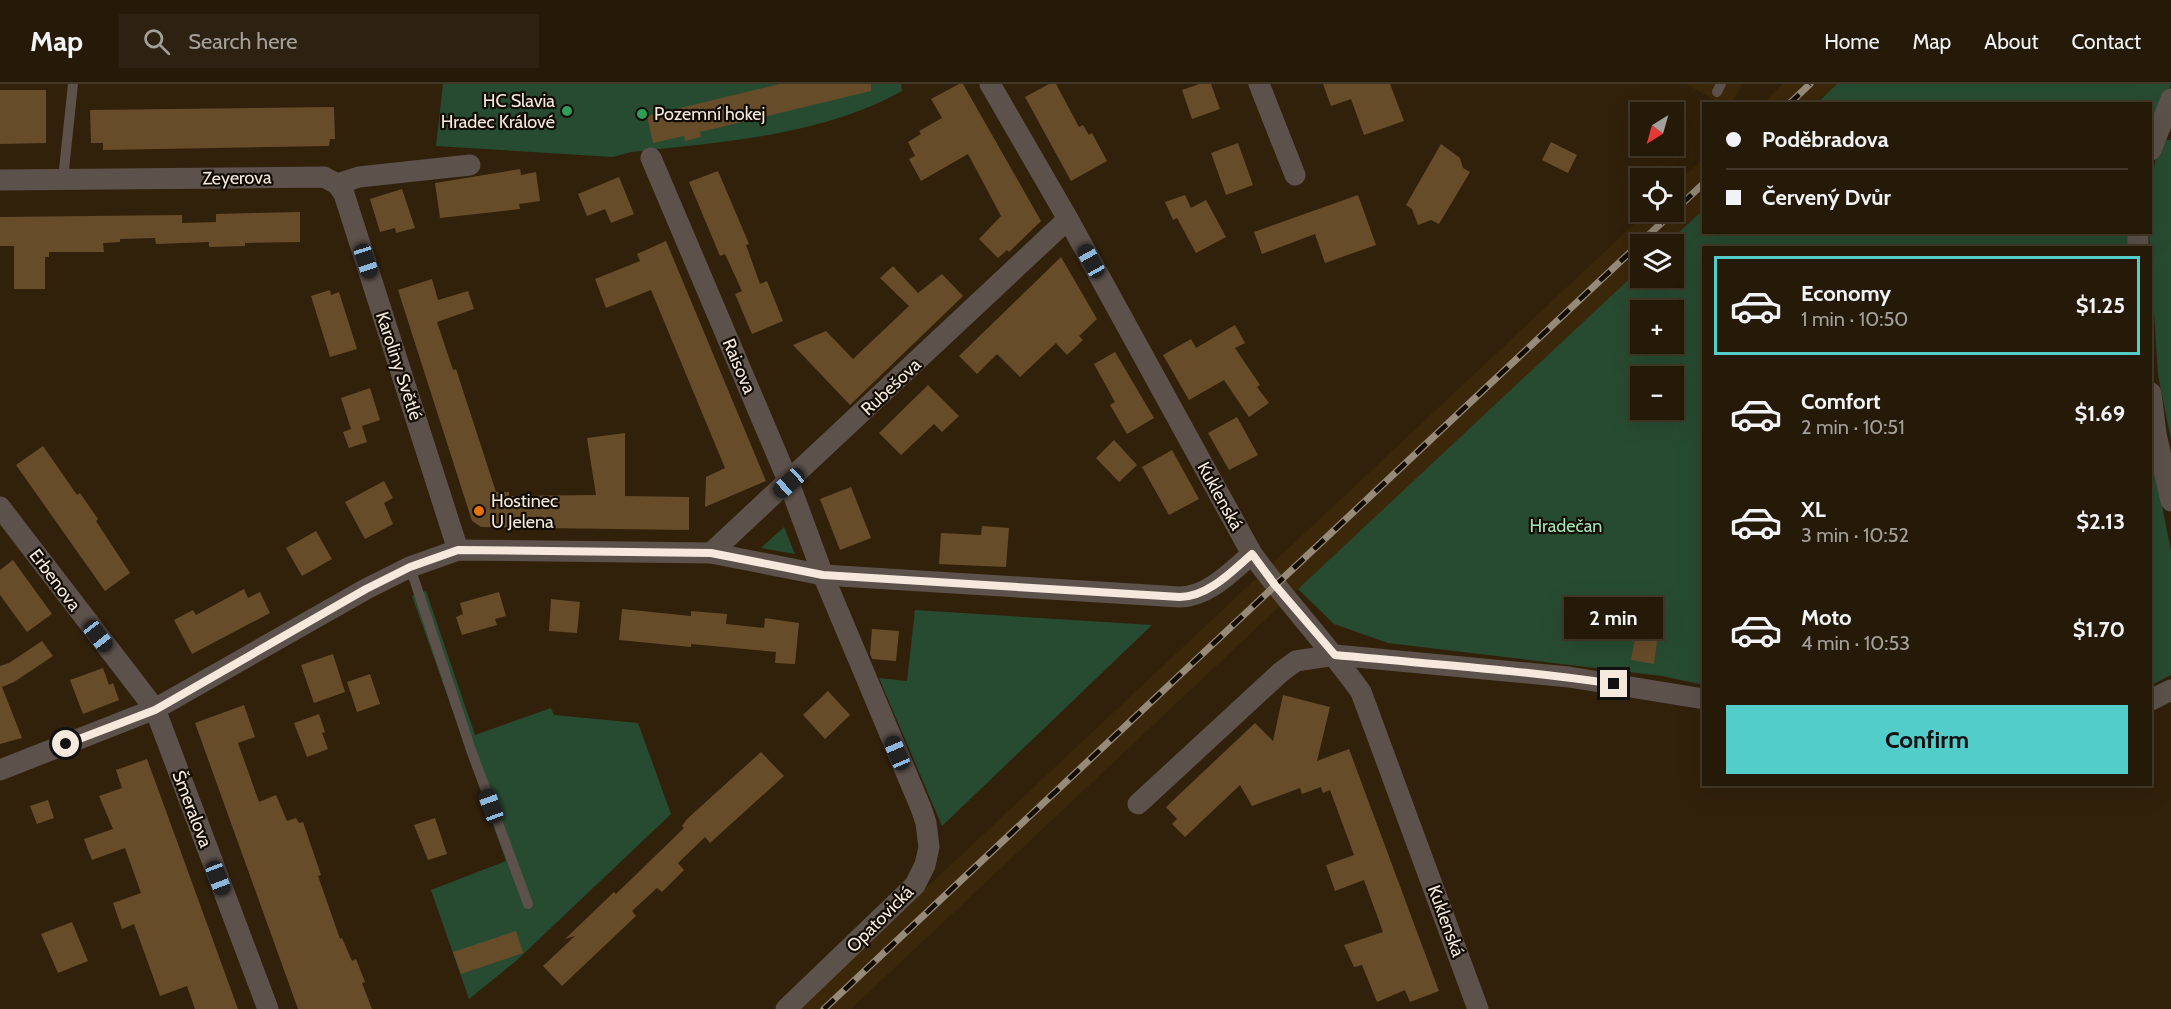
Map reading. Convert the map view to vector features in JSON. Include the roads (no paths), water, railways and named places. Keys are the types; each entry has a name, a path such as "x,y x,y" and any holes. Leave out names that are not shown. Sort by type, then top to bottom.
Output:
{"street":[{"name":"Kuklenská","path":"990,84 1068,219 1252,554 1275,585 1335,655 1361,692 1478,1009"},
{"path":"1259,84 1295,175"},
{"path":"2152,147 2171,99"},
{"name":"Raisova","path":"651,158 789,483 823,575"},
{"name":"Zeyerova","path":"0,180 324,177 337,184 358,177 470,165"},
{"name":"Karoliny Světlé","path":"337,184 344,194 458,550"},
{"name":"Rubešova","path":"711,553 789,483 1068,219"},
{"path":"2152,401 2156,434 2171,501"},
{"name":"Erbenova","path":"0,507 155,710"},
{"path":"0,770 155,710 366,589 410,567 458,550 711,553 823,575 1190,597 1208,589 1252,554"},
{"name":"Opatovická","path":"786,1009 908,894 921,875 929,847 926,823 921,808 823,575"},
{"path":"1138,804 1281,672 1296,661 1335,655 1569,677 1702,699"},
{"path":"2152,700 2171,690"},
{"name":"Šmeralova","path":"155,710 268,1009"}],"lane":[{"path":"63,179 73,84"},
{"path":"410,567 471,750 528,904"}],"railway":[{"path":"1791,102 1810,84"},
{"path":"824,1009 1702,185"}],"place":[{"name":"HC Slavia Hradec Králové","path":"567,111"},
{"name":"Pozemní hokej","path":"642,114"},
{"name":"Hostinec U Jelena","path":"479,511"}],"park label":[{"name":"Hradečan","path":"1566,526"}]}
